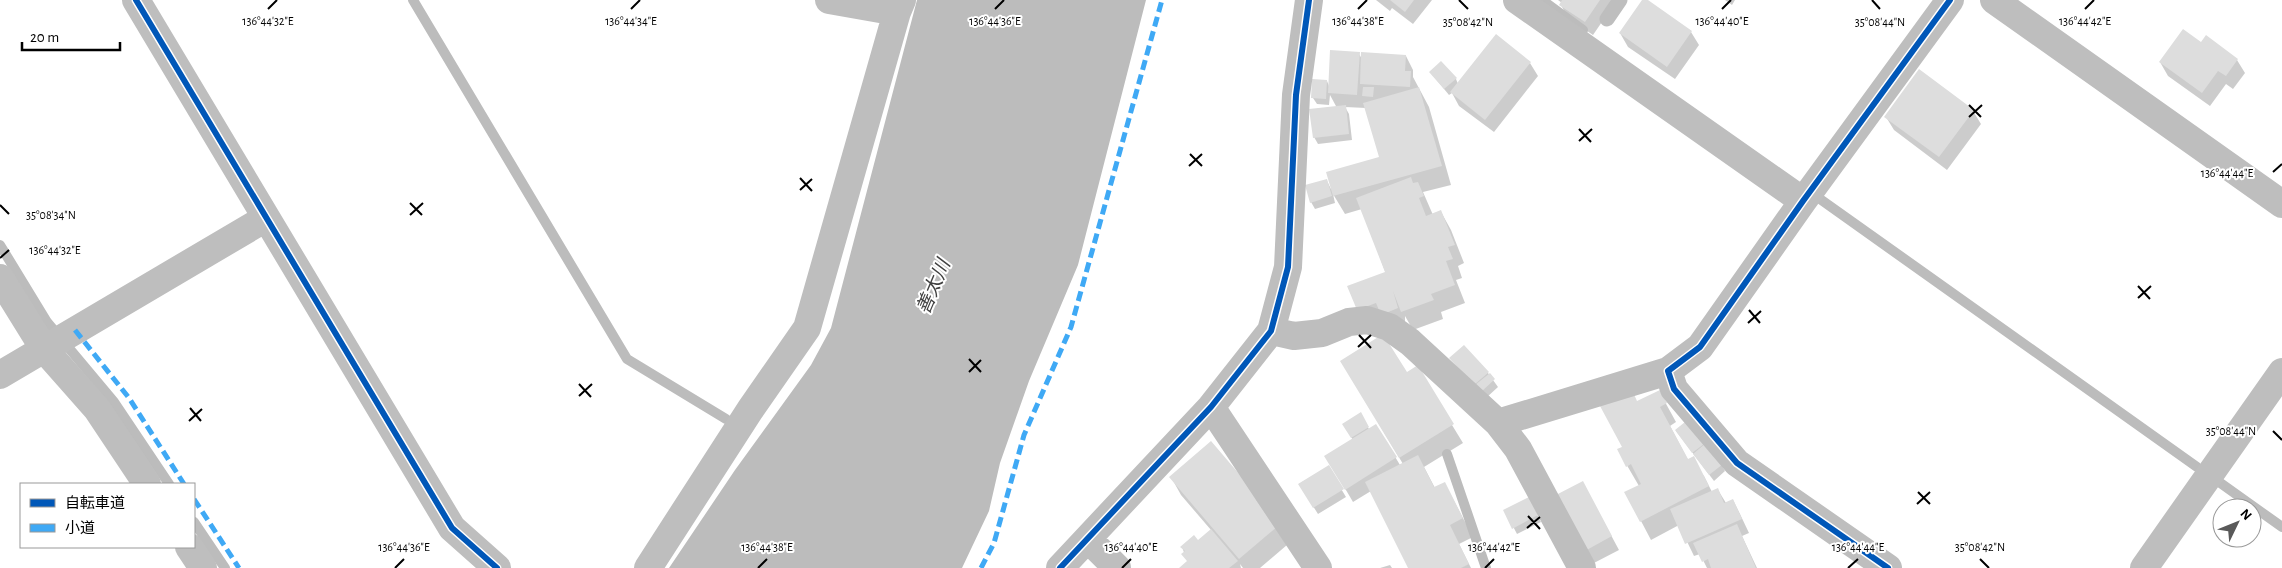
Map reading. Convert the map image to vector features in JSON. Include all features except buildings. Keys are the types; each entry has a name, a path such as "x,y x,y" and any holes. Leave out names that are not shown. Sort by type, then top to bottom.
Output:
{"street":[{"path":"136,0 452,528 497,568"},
{"path":"648,568 750,410 807,328 900,6 829,0"},
{"path":"1060,568 1211,407 1271,331 1288,267 1296,96 1309,0"},
{"path":"1518,0 1803,201"},
{"path":"1498,423 1668,371 1700,347 1803,201 1950,0"},
{"path":"1994,0 2282,204"},
{"path":"0,375 266,218"},
{"path":"0,278 55,342 146,483"},
{"path":"1271,331 1294,336 1322,333 1349,322 1366,320 1389,327 1410,342 1498,423 1518,449 1582,568"},
{"path":"1668,371 1674,389 1737,463 1888,568"},
{"path":"2144,568 2282,372"},
{"path":"1211,407 1318,568"},
{"path":"1088,539 1117,568"},
{"path":"190,548 204,568"}],"lane":[{"path":"1607,19 1620,0"}],"water":[{"name":"善太川","path":"917,0 1146,0 1078,265 1029,381 1000,463 989,511 962,568 669,568 735,470 811,365 831,328"}],"waterway":[{"path":"413,0 627,359 726,419"},
{"path":"1542,0 1583,30"},
{"path":"1820,199 2197,467"},
{"path":"0,245 47,322 114,402 168,483"},
{"path":"1447,454 1486,568"},
{"path":"2219,482 2282,527"},
{"path":"195,523 225,568"}],"marked path":[{"path":"981,568 994,543 1024,435 1071,327 1162,0"},
{"path":"75,330 129,398 183,483"},
{"path":"195,501 239,568"}],"cycle path":[{"path":"136,0 452,528 497,568"},
{"path":"1060,568 1211,407 1271,331 1288,267 1296,95 1309,0"},
{"path":"1888,568 1737,463 1674,389 1668,371 1700,347 1803,201 1950,0"}]}
